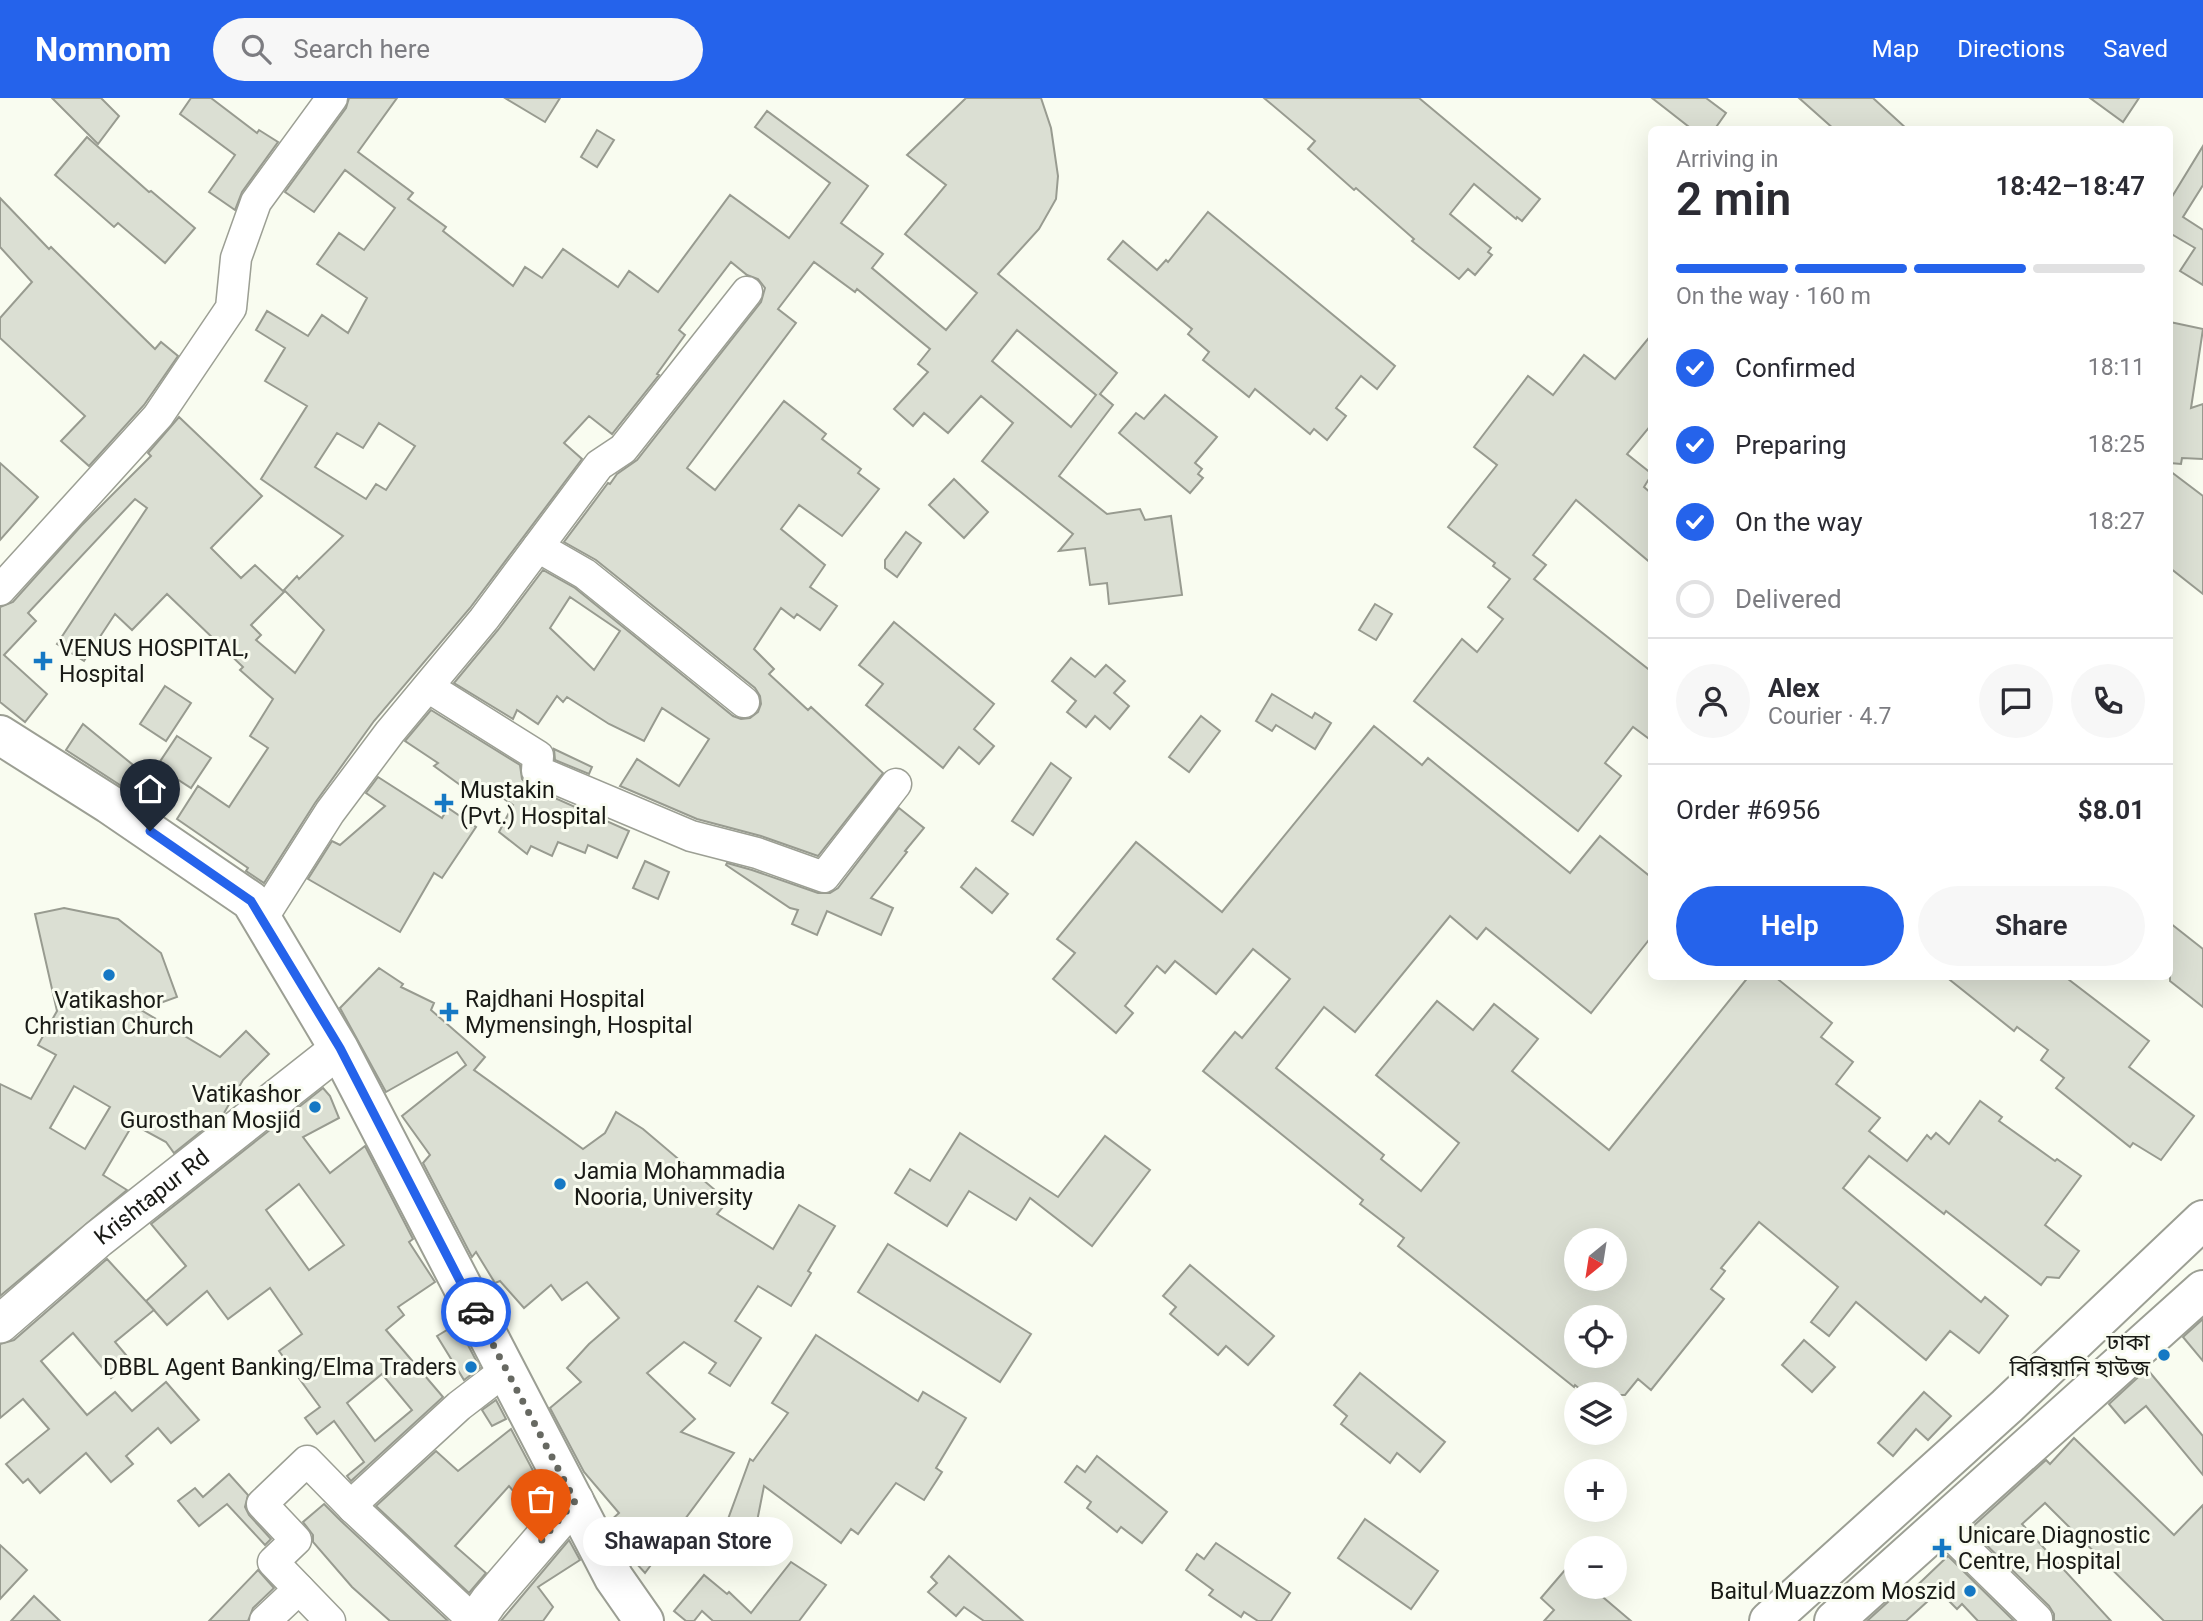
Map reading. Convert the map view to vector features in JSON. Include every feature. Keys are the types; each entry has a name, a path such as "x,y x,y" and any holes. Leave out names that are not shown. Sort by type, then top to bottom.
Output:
{"main road":[{"path":"0,735 109,804 251,901 340,1048 614,1578 644,1621"},
{"path":"1769,1621 2007,1406 2203,1220"},
{"path":"1834,1621 2203,1290"}],"street":[{"path":"0,590 158,416 230,308 236,258 256,202 332,98"},
{"path":"262,919 330,812 390,732 484,619 599,465 623,449 747,292"},
{"path":"538,547 585,574 744,702"},
{"path":"428,687 538,756 537,771 691,836 757,853 824,877 897,784"},
{"name":"Krishtapur Rd","path":"0,1324 98,1239 340,1048"},
{"path":"353,1508 362,1496 459,1406 506,1370"},
{"path":"330,1621 273,1562 296,1540 262,1504 307,1461 353,1508 475,1621 575,1501"},
{"path":"1941,1525 2037,1619 2035,1621"},
{"path":"265,1621 299,1589"}],"building":[{"path":"52,98 101,98 119,116 98,144"},
{"path":"191,98 211,98 257,133 259,130 278,142 242,192 235,210 209,192 235,155 180,114"},
{"path":"349,98 397,98 358,152 413,193 408,199 446,227 443,231 513,286 525,267 542,278 563,249 618,287 629,271 658,292 730,195 789,238 830,183 755,127 767,111 868,186 841,223 883,254 872,268 946,330 977,293 905,234 946,185 907,155 966,98 1041,98 1051,128 1058,176 1056,199 1039,229 998,274 1117,373 1100,394 1113,405 1059,476 1107,514 1140,509 1145,520 1171,516 1182,595 1109,604 1107,583 1090,585 1085,548 1059,551 1073,534 982,461 1013,423 981,396 948,433 924,413 913,426 894,409 928,372 918,364 930,349 857,289 855,292 814,262 778,309 796,323 687,468 715,490 784,401 826,434 822,439 861,469 858,473 879,489 842,536 799,505 781,529 825,565 810,587 837,606 820,630 797,614 794,618 781,608 754,649 774,669 769,674 808,710 811,707 883,773 818,856 761,836 697,819 620,786 637,759 679,786 709,739 662,708 644,741 609,724 567,697 563,702 557,696 538,724 517,710 513,719 454,683 543,570 575,588 733,716 750,718 758,712 760,696 755,688 596,560 564,542 608,483 637,460 761,302 765,288 758,279 747,275 731,262 679,330 685,335 657,374 659,375 612,434 589,416 564,443 582,459 470,608 374,721 315,803 264,883 246,871 248,868 177,819 198,786 229,807 268,748 250,736 273,699 240,670 243,667 167,594 132,630 115,614 84,661 57,644 147,508 135,499 28,613 36,621 4,655 47,694 25,722 0,702 0,607 13,602 81,526 151,456 148,453 179,417 262,496 211,548 241,578 255,565 284,592 251,625 261,635 256,640 295,673 324,630 284,590 343,536 261,479 307,406 265,381 285,348 256,330 267,311 308,336 322,315 348,333 367,298 317,264 339,233 364,250 395,208 345,170 314,212 285,192 346,108","holes":["1017,330 1096,395 1071,427 992,361","379,423 415,446 386,490 376,484 366,499 315,467 337,433 363,448","570,597 620,631 594,670 550,628"]},
{"path":"505,98 560,98 545,122"},
{"path":"1264,98 1419,98 1540,199 1522,221 1474,184 1450,214 1491,248 1488,252 1492,255 1475,275 1468,269 1459,279 1308,149 1315,141"},
{"path":"1652,98 1706,98 1726,113 1717,126 1688,126"},
{"path":"1799,98 1873,98 1904,126 1830,126"},
{"path":"2090,98 2139,98 2123,122"},
{"path":"597,130 614,140 597,167 581,157"},
{"path":"87,137 149,192 195,228 165,263 118,223 114,227 55,175"},
{"path":"2203,146 2203,185 2183,217 2203,230 2203,285 2180,271 2195,248 2173,235 2173,195"},
{"path":"0,198 49,249 51,247 155,349 161,342 178,356 144,405 89,466 61,441 85,416 0,338 0,318 32,282 0,247"},
{"path":"1208,212 1395,366 1377,389 1361,376 1336,408 1346,416 1327,440 1314,429 1310,434 1255,389 1249,397 1203,360 1209,352 1188,334 1192,329 1108,259 1123,241 1157,270 1166,260 1168,262"},
{"path":"2173,323 2203,329 2191,408 2203,404 2203,459 2182,458 2181,464 2173,463"},
{"path":"1648,339 1648,429 1627,454 1648,471 1648,480 1644,487 1648,490 1648,561 1576,500 1533,555 1546,565 1534,579 1648,669 1648,738 1633,727 1605,763 1621,776 1578,831 1414,701 1462,639 1477,652 1503,619 1488,607 1510,579 1493,566 1495,563 1448,527 1497,465 1474,447 1528,376 1553,395 1584,355 1615,379"},
{"path":"1165,395 1217,437 1195,463 1202,469 1198,474 1203,478 1190,493 1119,433 1136,413 1144,419"},
{"path":"0,463 38,497 0,540"},
{"path":"2173,473 2203,496 2203,594 2173,570"},
{"path":"954,479 988,512 964,538 929,505"},
{"path":"906,532 921,543 897,577 885,568 885,560"},
{"path":"1375,604 1392,614 1376,640 1359,630"},
{"path":"894,622 994,704 974,729 994,746 979,764 959,747 943,768 866,705 883,684 859,665"},
{"path":"1071,658 1095,677 1106,665 1125,681 1114,693 1129,706 1110,729 1095,716 1086,727 1067,712 1076,701 1052,681"},
{"path":"165,686 191,703 166,741 140,724"},
{"path":"1272,694 1312,718 1315,713 1331,723 1315,749 1276,725 1272,731 1256,721"},
{"path":"431,710 520,765 522,779 530,787 629,831 617,858 588,845 585,853 558,842 552,856 531,846 527,854 499,832 513,805 480,782 474,795 434,766 438,763 405,741"},
{"path":"1201,716 1220,731 1189,772 1169,757"},
{"path":"83,724 138,769 123,787 66,750"},
{"path":"1374,726 1422,765 1428,758 1570,873 1600,836 1648,875 1648,941 1591,1013 1486,928 1477,939 1450,916 1355,1032 1324,1007 1276,1068 1384,1155 1381,1159 1421,1191 1459,1143 1376,1075 1437,1001 1473,1030 1494,1004 1538,1039 1512,1071 1609,1150 1746,980 1779,980 1832,1023 1821,1037 1853,1062 1836,1084 1880,1118 1869,1131 1907,1161 1927,1135 1931,1139 1936,1133 1949,1144 1980,1101 2002,1117 1999,1121 2081,1176 2045,1225 2079,1251 2059,1278 2047,1277 2041,1285 1946,1211 1944,1214 1869,1156 1843,1188 1981,1302 1985,1297 2008,1316 1979,1353 1950,1331 1926,1360 1856,1302 1829,1336 1811,1322 1838,1287 1759,1222 1721,1268 1725,1271 1711,1289 1724,1299 1651,1390 1638,1379 1627,1393 1627,1382 1568,1382 1398,1246 1404,1238 1360,1204 1363,1200 1203,1071 1235,1032 1242,1038 1290,979 1253,949 1216,994 1175,961 1165,973 1157,966 1125,1006 1133,1013 1116,1033 1053,979 1075,953 1057,939 1136,842 1222,912"},
{"path":"177,736 211,758 191,788 157,766"},
{"path":"554,749 592,767 589,774 555,760"},
{"path":"1051,763 1071,778 1033,835 1012,821"},
{"path":"378,777 442,818 448,808 476,827 442,878 434,873 400,932 308,879 332,841 340,845 385,806 366,793"},
{"path":"899,808 924,828 871,898 893,908 881,935 827,911 817,935 792,924 798,910 790,908 726,865 727,863 752,870 818,893 830,893 838,888"},
{"path":"645,861 669,872 658,899 633,888"},
{"path":"976,868 1008,894 992,913 961,887"},
{"path":"64,908 118,919 161,953 177,997 141,1010 220,1057 246,1031 269,1054 243,1080 224,1113 174,1153 166,1142 133,1124 103,1175 127,1190 0,1296 0,1084 31,1099 56,1055 38,1045 57,1011 35,914","holes":["74,1086 110,1107 85,1149 50,1128"]},
{"path":"2173,925 2203,949 2203,1007 2170,981 2173,980"},
{"path":"379,968 403,984 401,987 434,1003 431,1010 485,1057 474,1070 583,1149 605,1133 616,1112 643,1129 728,1201 717,1214 773,1249 799,1205 835,1226 791,1306 758,1286 735,1321 761,1338 730,1386 709,1373 716,1363 684,1342 647,1373 695,1419 681,1432 734,1453 645,1573 625,1551 609,1522 619,1513 584,1472 550,1408 581,1382 567,1368 619,1318 587,1282 562,1300 551,1285 524,1308 500,1281 495,1283 476,1252 472,1257 423,1163 430,1155 402,1116 466,1065 457,1052 386,1092 340,1008"},
{"path":"1950,980 2069,980 2149,1041 2129,1067 2194,1116 2161,1160 2133,1143 2130,1147 2056,1088 2064,1078 2041,1060 2048,1050 2017,1027 2014,1031"},
{"path":"323,1088 330,1096 339,1118 303,1137 330,1173 365,1146 413,1239 409,1242 435,1282 398,1307 404,1315 386,1330 443,1397 351,1481 347,1476 364,1462 334,1421 317,1434 305,1418 320,1407 279,1351 302,1334 270,1288 228,1319 207,1291 167,1325 146,1301 186,1266 151,1224","holes":["299,1184 344,1245 309,1270 266,1210","382,1374 412,1410 375,1441 347,1403"]},
{"path":"960,1133 1058,1197 1105,1136 1150,1170 1092,1246 1030,1198 1016,1220 969,1191 947,1226 895,1193 910,1169 930,1181"},
{"path":"888,1244 1031,1334 1000,1382 858,1292"},
{"path":"107,1259 154,1310 115,1342 131,1361 111,1378 73,1333 41,1361 87,1415 115,1392 132,1411 166,1382 199,1420 171,1443 158,1428 126,1456 133,1464 111,1482 86,1453 40,1493 28,1479 23,1483 6,1464 49,1429 23,1399 0,1418 0,1344 14,1340"},
{"path":"1190,1265 1274,1336 1248,1365 1226,1346 1218,1355 1170,1314 1176,1307 1163,1296"},
{"path":"2203,1319 2203,1361 2183,1337"},
{"path":"457,1324 480,1368 464,1380 437,1336"},
{"path":"816,1335 918,1401 923,1392 966,1418 936,1468 942,1472 924,1500 896,1483 858,1534 851,1529 841,1543 764,1486 751,1552 724,1530 750,1459 753,1461 788,1413 772,1403"},
{"path":"1804,1340 1835,1367 1812,1392 1782,1365"},
{"path":"2147,1369 2203,1436 2203,1475 2146,1406 2125,1423 2109,1404"},
{"path":"1360,1373 1445,1442 1420,1472 1397,1453 1390,1463 1341,1424 1347,1416 1334,1405"},
{"path":"1924,1392 1951,1416 1928,1440 1916,1429 1893,1456 1878,1443"},
{"path":"496,1400 506,1419 492,1426 482,1410"},
{"path":"511,1429 548,1499 531,1512 509,1486 455,1546 486,1573 469,1593 376,1506 436,1451 458,1471"},
{"path":"2074,1438 2174,1535 2203,1505 2203,1621 2164,1621 2045,1503 2022,1524 2111,1621 2054,1621 2054,1614 2049,1606 1970,1529 2046,1460 2050,1464"},
{"path":"1097,1456 1167,1512 1142,1543 1121,1527 1117,1532 1087,1508 1091,1502 1065,1482 1077,1466 1085,1472"},
{"path":"229,1474 248,1495 245,1507 249,1515 271,1539 265,1545 227,1504 199,1526 178,1501 195,1488 203,1497"},
{"path":"324,1504 448,1621 390,1621 352,1587 313,1542 313,1535 303,1522"},
{"path":"1365,1519 1438,1571 1411,1609 1338,1558"},
{"path":"569,1540 580,1560 538,1587 553,1607 543,1621 501,1621"},
{"path":"1216,1543 1290,1593 1271,1621 1258,1621 1244,1612 1241,1617 1209,1595 1213,1590 1186,1570 1197,1554 1204,1559"},
{"path":"0,1545 27,1570 0,1599"},
{"path":"949,1556 1023,1621 984,1621 964,1607 956,1616 928,1592 937,1583 931,1577"},
{"name":"Baitul Muazzom Moszid","path":"1948,1556 2014,1621 1978,1621 1962,1604 1957,1609 1939,1591 1906,1621 1867,1621 1900,1591 1905,1597"},
{"path":"791,1562 826,1585 799,1621 713,1621 702,1611 694,1621 686,1621 674,1611 704,1575 727,1594 729,1592 751,1613"},
{"path":"258,1570 274,1588 253,1608 248,1621 209,1621"},
{"path":"1564,1571 1564,1599 1605,1599 1631,1621 1544,1621 1554,1610 1541,1598"},
{"path":"34,1596 60,1621 11,1621"}],"way so far":[{"path":"476,1312 575,1501 541,1541"}],"place":[{"name":"VENUS HOSPITAL, Hospital","path":"43,661"},
{"name":"Mustakin (Pvt.) Hospital","path":"444,803"},
{"name":"Vatikashor Christian Church","path":"109,975"},
{"name":"Rajdhani Hospital Mymensingh, Hospital","path":"449,1012"},
{"name":"Vatikashor Gurosthan Mosjid","path":"315,1107"},
{"name":"Jamia Mohammadia Nooria, University","path":"560,1184"},
{"name":"ঢাকা বিরিয়ানি হাউজ","path":"2164,1355"},
{"name":"DBBL Agent Banking/Elma Traders","path":"471,1367"},
{"name":"Shawapan Store","path":"541,1541"},
{"name":"Unicare Diagnostic Centre, Hospital","path":"1942,1548"},
{"name":"Baitul Muazzom Moszid","path":"1970,1591"}],"route":[{"path":"150,831 251,901 340,1048 476,1312"}]}
